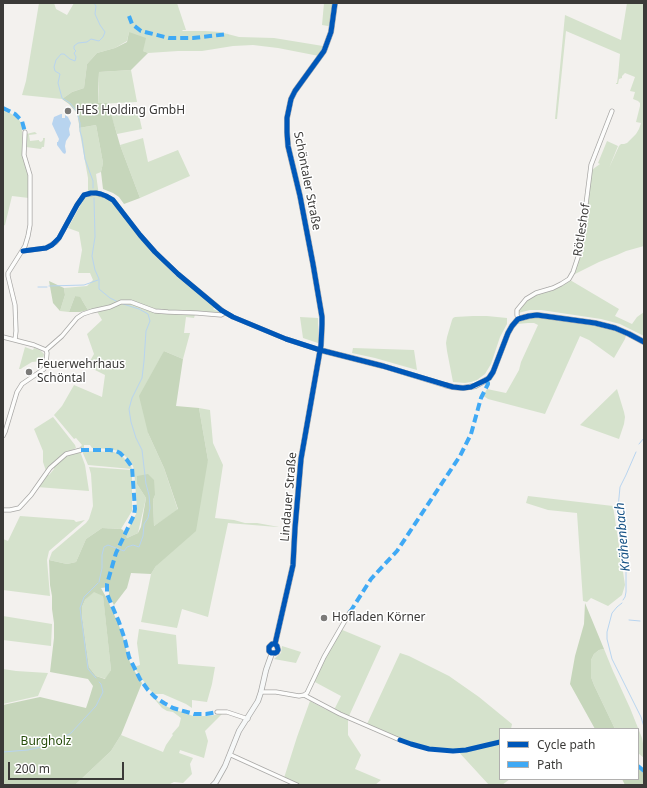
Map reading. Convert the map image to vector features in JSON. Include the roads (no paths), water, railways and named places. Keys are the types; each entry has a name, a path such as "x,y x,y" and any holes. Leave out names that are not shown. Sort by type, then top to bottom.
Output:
{"street":[{"name":"Schöntaler Straße","path":"320,350 322,344 322,317 306,227 288,146 287,118 291,99 298,86 324,51 331,32 335,3"},
{"name":"Rötleshof","path":"518,319 516,312 523,301 529,296 561,284 568,279 573,272 580,251 591,165 612,111"},
{"path":"15,340 15,305 8,273 22,251 30,226 30,175 24,155 25,132"},
{"path":"22,251 46,248 52,245 59,238 84,195 91,193 101,194 113,200 155,252 178,274 224,313 286,339 320,350 383,366 453,387 471,387 486,380 493,372 512,326 518,319 529,316 537,315 595,323 615,328 644,342"},
{"path":"46,350 62,336 76,318 87,312 110,307 121,302 131,302 155,311 221,315 224,313"},
{"path":"3,337 34,345 46,350"},
{"path":"3,436 17,392 22,384 44,368 46,363 46,350"},
{"name":"Lindauer Straße","path":"213,785 231,754 239,731 258,701 272,653 269,651 269,647 272,644 275,644 293,566 301,460 320,350"},
{"path":"3,510 19,508 50,468 66,454 81,450"},
{"path":"304,695 307,693 324,657 350,612"},
{"path":"261,692 276,692 299,696 304,695 340,714 400,740"},
{"path":"217,712 227,712 248,719"},
{"path":"231,754 297,785"}],"water":[{"path":"61,114 62,118 65,118 65,115 68,117 71,123 69,129 70,135 65,146 65,154 57,145 59,139 52,124 54,117"}],"waterway":[{"path":"93,188 93,181 85,159 77,112 70,103 62,98 58,83 60,74 55,71 54,67 56,60 61,54 64,54 75,61 76,57 74,53 76,51 74,46 78,43 87,42 91,39 99,41 103,37 105,32 95,14 96,6 94,3"},
{"path":"94,198 95,237 92,256 95,270 99,279 99,289 110,298 118,302"},
{"path":"49,286 84,285 98,280"},
{"path":"38,287 47,287"},
{"path":"99,582 104,547 108,545 124,551 127,547 133,545 139,547 143,536 144,524 148,518 150,508 142,450 136,438 129,409 132,398 142,378 146,331 150,321 148,314 139,309 123,304"},
{"name":"Krähenbach","path":"639,444 644,438"},
{"name":"Krähenbach","path":"623,600 626,592 626,554 621,539 618,508 620,487 636,452"},
{"path":"96,678 88,669 80,608 84,597 98,583"},
{"name":"Krähenbach","path":"622,603 612,613 607,632 607,639 612,659 641,717 644,727"},
{"path":"629,620 640,621"},
{"path":"3,752 28,750 50,745 71,733 96,706 103,692 99,682"}],"place":[{"name":"HES Holding GmbH","path":"68,111"},
{"name":"Feuerwehrhaus Schöntal","path":"29,372"},
{"name":"Hofladen Körner","path":"324,618"}],"park label":[{"name":"Burgholz","path":"46,742"}]}
